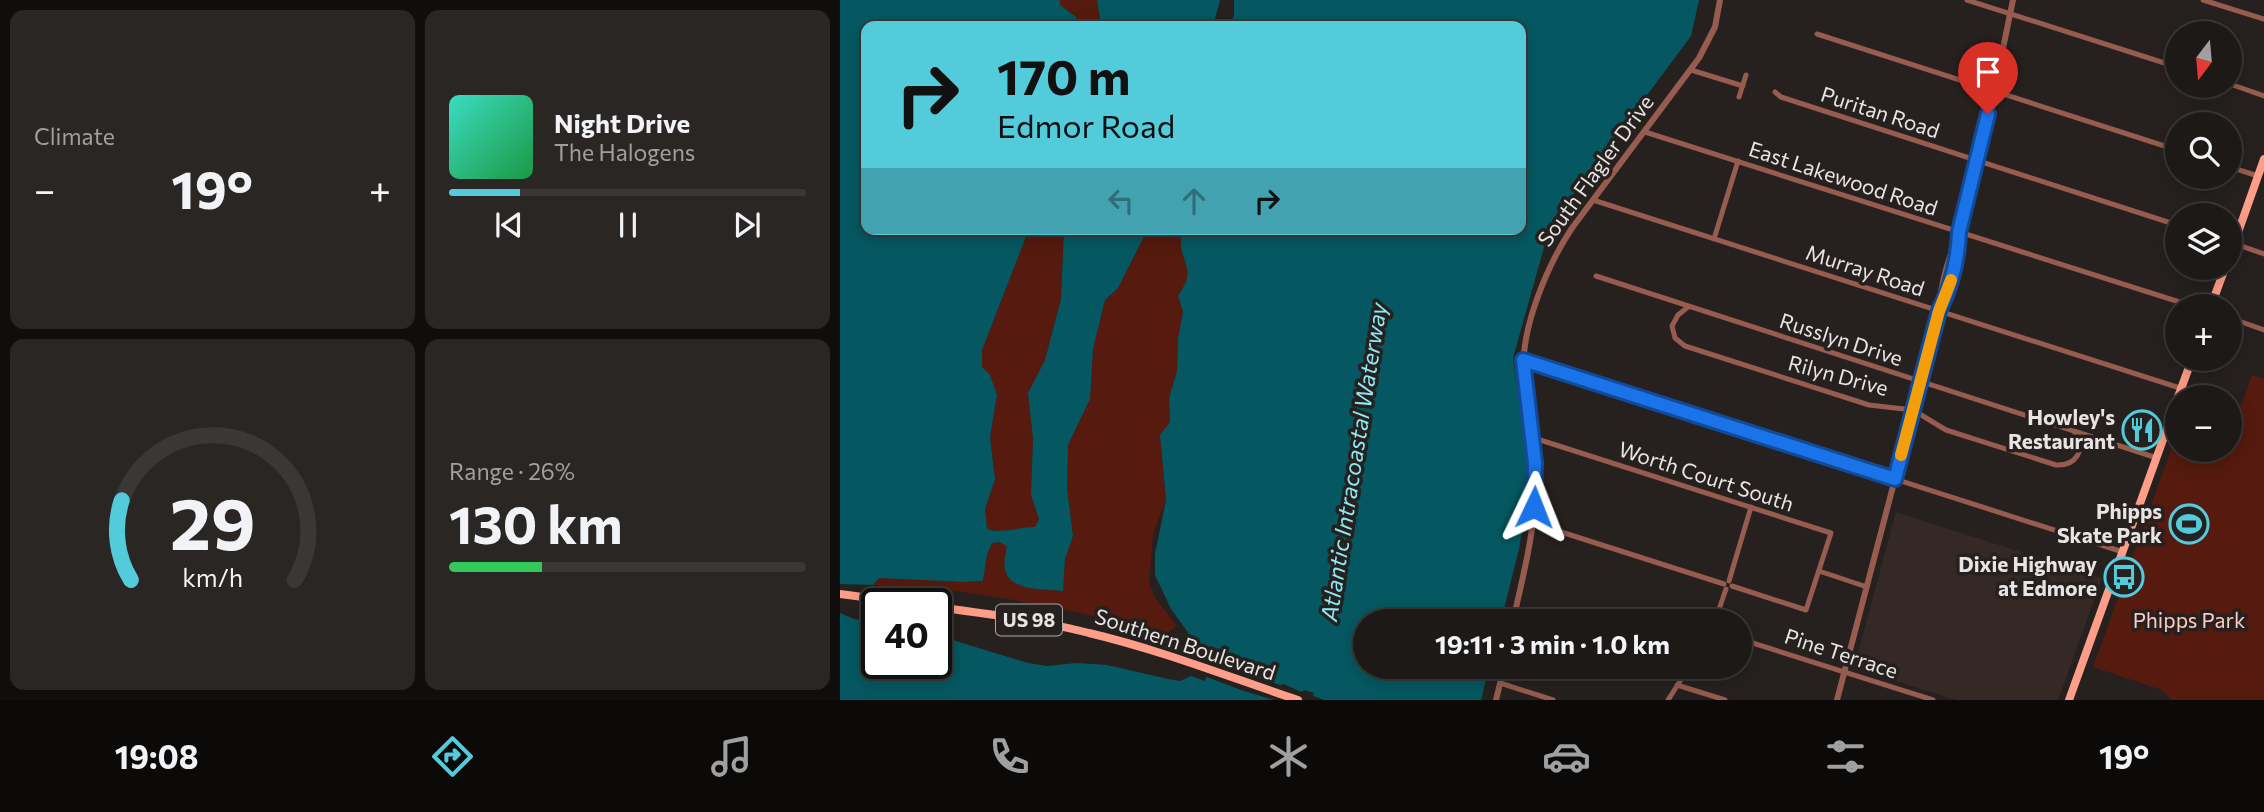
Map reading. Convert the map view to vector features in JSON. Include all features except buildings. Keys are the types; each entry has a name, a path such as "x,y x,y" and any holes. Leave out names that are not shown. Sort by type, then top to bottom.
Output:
{"main road":[{"path":"2242,218 2264,159"},
{"path":"2069,700 2165,435"},
{"path":"840,594 861,597"},
{"name":"Southern Boulevard","path":"952,609 1082,631 1156,651 1298,700"}],"street":[{"name":"South Flagler Drive","path":"1516,609 1533,523 1536,485 1534,438 1523,360 1527,337 1548,272 1563,242 1709,42 1720,0"},
{"path":"1967,0 2165,63"},
{"path":"1837,700 1939,311 1940,294 1978,161 2013,0"},
{"path":"2203,0 2264,19"},
{"path":"1817,34 2165,146"},
{"path":"1691,70 1743,86"},
{"path":"1739,97 1746,75"},
{"path":"2242,88 2264,96"},
{"name":"Puritan Road","path":"1775,92 1781,97 2165,221"},
{"name":"East Lakewood Road","path":"1645,132 2165,297"},
{"path":"1714,239 1738,161"},
{"path":"2242,169 2261,171"},
{"name":"Murray Road","path":"1593,200 1939,311 2165,390"},
{"path":"2242,246 2264,254"},
{"name":"Russlyn Drive","path":"1596,276 2157,458"},
{"name":"Rilyn Drive","path":"1688,307 1678,315 1672,326 1673,334 1681,345 1869,405 1913,410 1946,430 2056,465 2070,463 2079,454 2080,440 2073,430"},
{"path":"2242,322 2264,330"},
{"path":"1523,360 2123,552"},
{"name":"Worth Court South","path":"1534,438 1831,533 1819,571"},
{"path":"1719,609 1751,507"},
{"path":"1533,523 1806,610 1819,571 1867,587"},
{"name":"Pine Terrace","path":"1752,643 1933,700"},
{"path":"1496,700 1501,679"},
{"path":"1668,700 1681,679"},
{"path":"1500,683 1553,700"},
{"path":"1677,685 1725,700"}],"shaded area":[{"path":"1896,512 2102,578 2058,700 1956,700 1854,668"}],"green space":[{"path":"1060,0 1097,0 1100,21 1077,21 1076,17 1060,5"},
{"path":"1027,235 1064,235 1061,299 1045,360 1028,393 1033,439 1031,495 1039,519 1035,527 1004,531 987,529 984,509 995,479 990,437 997,395 982,367 982,350"},
{"path":"1145,235 1180,235 1187,279 1178,296 1183,312 1178,339 1177,371 1169,398 1170,423 1160,435 1166,500 1153,534 1149,584 1156,599 1177,626 1167,633 1008,599 952,591 952,588 873,585 878,577 983,581 987,554 992,543 999,542 1063,590 1065,559 1073,536 1067,488 1068,445 1090,399 1093,349 1105,300 1118,288"},
{"name":"Phipps Park","path":"2252,375 2264,379 2264,700 2172,700 2162,690 2093,667 2167,462 2242,462 2242,403"}],"water":[{"path":"840,0 1060,0 1060,5 1076,17 1077,21 861,21 861,235 1027,235 982,350 982,367 990,375 997,395 990,437 995,479 985,509 987,529 1004,531 1035,527 1039,519 1031,495 1033,439 1028,393 1045,360 1061,299 1064,235 1145,235 1118,288 1105,300 1093,349 1090,399 1068,445 1067,488 1073,536 1065,559 1063,591 1029,588 1013,582 1004,566 1007,546 999,542 992,543 987,554 983,581 879,578 873,585 840,584"},
{"path":"1097,0 1220,0 1214,21 1100,21"},
{"name":"Atlantic Intracoastal Waterway","path":"1234,0 1699,0 1691,36 1558,215 1545,244 1513,358 1526,449 1526,510 1504,609 1353,609 1353,679 1486,679 1481,700 840,700 840,613 861,620 861,679 952,679 952,640 1028,663 1047,666 1076,663 1107,665 1180,681 1191,676 1205,681 1213,657 1203,653 1171,609 1155,575 1155,554 1166,500 1160,435 1170,422 1169,398 1177,371 1178,339 1183,312 1178,296 1188,275 1180,235 1526,235 1526,21 1230,21 1234,16"}],"pier":[{"path":"1210,661 1301,692 1305,690 1314,693 1313,696 1324,700 1274,700 1241,690 1204,676"}],"slow traffic":[{"path":"1901,455 1939,311 1951,280"}],"place":[{"name":"Howley's Restaurant","path":"2142,430"},
{"name":"Phipps Skate Park","path":"2189,524"},
{"name":"Dixie Highway at Edmore","path":"2124,577"}],"route":[{"path":"1534,507 1534,438 1523,360 1895,479 1939,311 1946,296 1958,251 1959,232 1988,114"}]}
